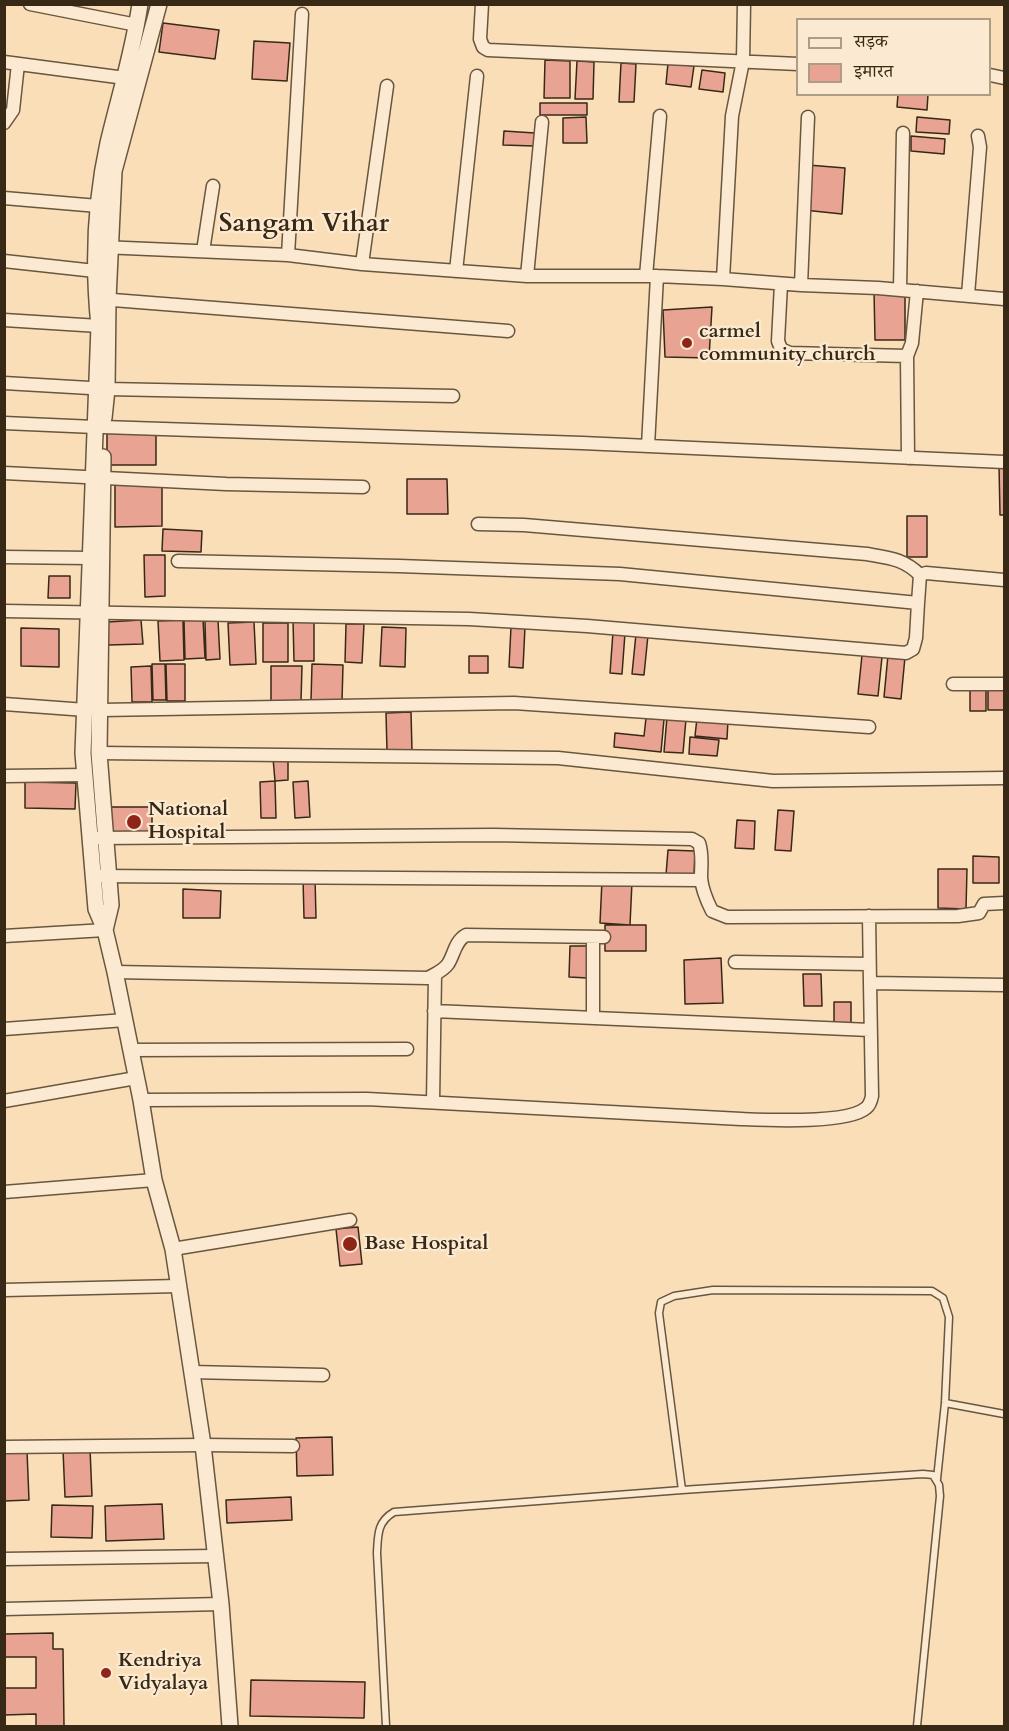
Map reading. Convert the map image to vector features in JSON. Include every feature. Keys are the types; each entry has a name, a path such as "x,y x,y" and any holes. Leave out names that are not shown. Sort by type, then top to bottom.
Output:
{"street":[{"path":"30,4 137,26"},
{"path":"102,389 99,326 102,299 95,271 104,247 98,206 108,144 137,26 140,4"},
{"path":"98,838 99,753 93,710 104,247 114,171 159,4"},
{"path":"482,4 480,39 483,47 488,50 796,64"},
{"path":"723,279 732,116 743,61 744,4"},
{"path":"288,255 302,14"},
{"path":"4,62 125,78"},
{"path":"4,123 13,110 18,64"},
{"path":"456,271 477,76"},
{"path":"362,264 387,86"},
{"path":"648,446 651,276 660,116"},
{"path":"801,285 808,117"},
{"path":"527,276 542,122"},
{"path":"900,289 903,133"},
{"path":"968,295 980,147 978,136"},
{"path":"203,251 213,186"},
{"path":"4,198 98,206"},
{"path":"104,247 288,255 362,264 527,276 651,276 723,279 900,289 1005,299"},
{"path":"4,261 95,271"},
{"path":"781,284 778,341 782,349 790,353 907,356"},
{"path":"908,458 907,356 912,343 917,291"},
{"path":"102,299 508,331"},
{"path":"4,320 99,326"},
{"path":"4,383 102,389 453,396"},
{"path":"4,423 648,446 1005,462"},
{"path":"4,473 226,484 363,487"},
{"path":"95,611 90,558 97,478"},
{"path":"4,611 469,619 587,626 906,652 913,649 916,638 920,575 909,564 892,558 524,525 478,524"},
{"path":"4,556 90,558"},
{"path":"178,561 620,574 918,603"},
{"path":"920,575 929,573 1005,580"},
{"path":"954,684 1005,684"},
{"path":"4,704 93,710 514,703 870,728"},
{"path":"93,710 83,753 98,838 102,876 111,905 105,930 141,1100 154,1180 173,1249 203,1445 221,1604 230,1726"},
{"path":"99,753 558,758 772,781 1005,778"},
{"path":"4,776 86,775"},
{"path":"98,838 494,835 692,839 699,843 702,850 701,880 712,911 727,916 958,916 979,913 984,904 1005,903"},
{"path":"102,876 701,880"},
{"path":"141,1100 367,1099 793,1120 859,1113 871,1103 873,1089 869,916"},
{"path":"4,936 105,930"},
{"path":"115,972 422,978 435,975 447,965 460,938 466,935 598,937 593,1018"},
{"path":"735,962 869,964"},
{"path":"433,1102 435,975"},
{"path":"870,983 1005,985"},
{"path":"434,1011 870,1030"},
{"path":"4,1029 124,1020"},
{"path":"130,1050 407,1049"},
{"path":"4,1101 136,1078"},
{"path":"4,1192 154,1180"},
{"path":"173,1249 350,1220"},
{"path":"4,1290 178,1286"},
{"path":"191,1372 323,1375"},
{"path":"4,1447 292,1446"},
{"path":"4,1559 215,1556"},
{"path":"4,1609 221,1604"}],"lane":[{"path":"682,1490 659,1313 662,1302 674,1296 713,1290 932,1291 943,1298 950,1317 945,1403 937,1479 940,1496 917,1726"},
{"path":"945,1403 1005,1414"},
{"path":"386,1726 376,1553 378,1531 385,1517 394,1512 923,1474 933,1475 937,1479"}],"building":[{"path":"163,23 219,30 215,59 159,52"},
{"path":"254,41 290,43 287,81 252,79"},
{"path":"545,60 570,61 570,98 544,98"},
{"path":"577,61 594,62 593,99 575,99"},
{"path":"621,63 636,64 634,102 619,102"},
{"path":"668,63 694,66 691,87 666,84"},
{"path":"702,70 725,73 723,92 699,89"},
{"path":"898,96 928,96 927,110 897,107"},
{"path":"540,103 587,103 587,115 540,115"},
{"path":"586,117 587,143 563,143 563,118"},
{"path":"917,117 950,120 949,134 916,132"},
{"path":"504,131 535,133 534,146 503,145"},
{"path":"911,136 945,139 944,154 911,151"},
{"path":"808,165 845,168 842,214 804,210"},
{"path":"874,291 905,291 905,340 875,340"},
{"name":"carmel community church","path":"712,307 709,358 665,357 663,310"},
{"path":"107,431 156,431 156,465 107,465"},
{"path":"999,465 1004,465 1004,515 1000,515"},
{"path":"407,479 447,479 448,514 407,514"},
{"path":"115,484 162,484 162,526 115,527"},
{"path":"907,516 927,516 927,557 907,557"},
{"path":"163,529 202,531 201,552 162,551"},
{"path":"144,555 165,555 165,596 145,597"},
{"path":"49,576 70,576 70,598 48,598"},
{"path":"203,619 205,658 185,659 184,620"},
{"path":"141,620 143,644 108,645 107,622"},
{"path":"183,620 184,660 160,661 158,621"},
{"path":"218,620 220,659 206,660 205,621"},
{"path":"293,620 314,620 314,661 294,661"},
{"path":"254,622 256,664 230,665 228,623"},
{"path":"263,623 288,623 288,662 263,662"},
{"path":"346,624 364,624 362,663 345,662"},
{"path":"382,627 406,628 405,667 380,666"},
{"path":"511,627 525,627 523,668 509,667"},
{"path":"21,628 59,629 59,667 21,666"},
{"path":"613,632 625,633 622,674 610,673"},
{"path":"636,634 648,635 644,675 632,674"},
{"path":"862,655 882,657 878,696 858,694"},
{"path":"888,655 905,657 901,699 884,697"},
{"path":"469,656 488,656 488,673 469,673"},
{"path":"152,664 165,664 166,700 153,700"},
{"path":"166,664 185,664 185,701 167,701"},
{"path":"312,664 343,665 342,701 311,701"},
{"path":"151,666 152,702 132,702 131,667"},
{"path":"271,666 302,666 301,701 271,701"},
{"path":"970,688 986,688 986,711 970,711"},
{"path":"988,689 1004,689 1004,710 988,710"},
{"path":"411,712 412,751 387,751 386,713"},
{"path":"667,717 686,719 683,753 664,752"},
{"path":"646,718 664,719 661,752 614,747 615,733 644,736"},
{"path":"697,718 728,720 727,739 695,736"},
{"path":"690,737 719,740 717,756 689,754"},
{"path":"273,758 288,758 288,780 275,781"},
{"path":"275,781 276,818 261,818 260,782"},
{"path":"308,781 310,817 295,818 293,782"},
{"path":"25,782 76,783 75,809 25,808"},
{"path":"108,807 152,807 152,833 108,833"},
{"path":"778,810 794,811 791,851 775,850"},
{"path":"737,820 755,821 754,849 735,848"},
{"path":"668,850 695,851 694,876 666,875"},
{"path":"973,856 999,857 999,883 973,883"},
{"path":"938,869 967,869 966,909 938,908"},
{"path":"315,877 316,918 304,918 303,878"},
{"path":"602,880 632,882 630,925 600,923"},
{"path":"183,889 221,891 220,918 183,918"},
{"path":"605,925 646,925 646,951 605,951"},
{"path":"570,946 588,946 588,978 569,977"},
{"path":"721,958 723,1003 685,1004 684,960"},
{"path":"803,974 821,974 822,1006 804,1006"},
{"path":"834,1002 851,1002 851,1025 834,1026"},
{"path":"358,1227 362,1264 340,1266 336,1229"},
{"path":"332,1437 333,1475 297,1476 296,1438"},
{"path":"90,1449 92,1496 65,1497 63,1450"},
{"path":"27,1451 29,1500 4,1501 4,1452"},
{"path":"291,1497 292,1520 227,1523 226,1500"},
{"path":"162,1504 164,1539 106,1541 105,1506"},
{"path":"52,1505 93,1506 92,1538 51,1537"},
{"path":"53,1633 53,1649 63,1649 64,1726 36,1726 36,1714 4,1715 4,1688 36,1688 36,1657 4,1657 4,1634"},
{"path":"251,1680 365,1682 364,1718 250,1716"}],"place":[{"name":"carmel community church","path":"687,343"},
{"name":"National Hospital","path":"134,822"},
{"name":"Base Hospital","path":"350,1244"},
{"name":"Kendriya Vidyalaya","path":"106,1673"}],"district":[{"name":"Sangam Vihar","path":"304,225"}]}
